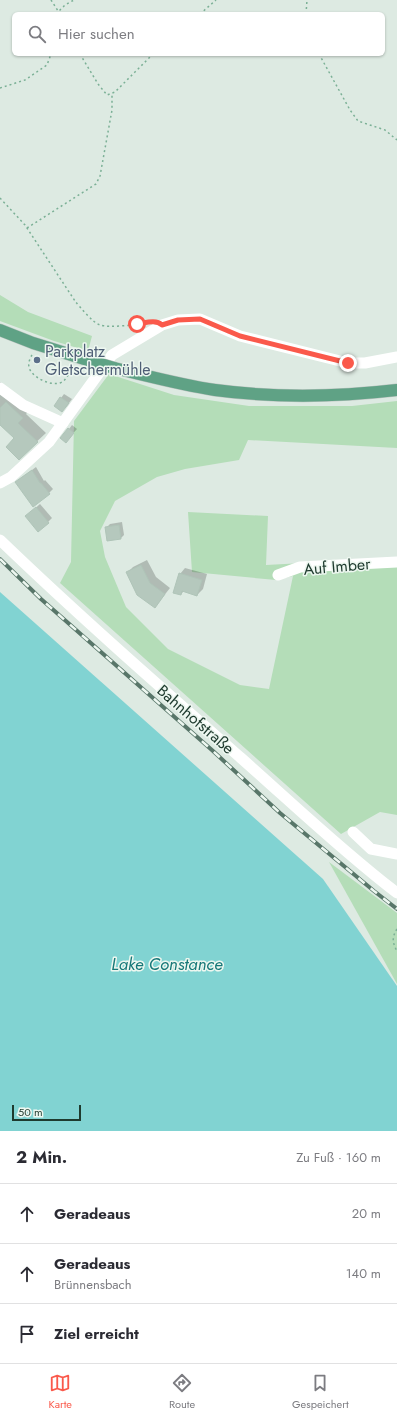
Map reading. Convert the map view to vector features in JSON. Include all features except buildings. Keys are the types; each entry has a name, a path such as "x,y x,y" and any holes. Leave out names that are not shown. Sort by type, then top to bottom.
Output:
{"main road":[{"path":"0,330 33,343 114,368 208,388 254,393 333,395 397,390"}],"street":[{"path":"0,483 11,477 49,442 112,355 162,325 178,320 200,319 240,336 348,363 365,363 397,357"},
{"path":"0,388 24,405 63,423"},
{"name":"Bahnhofstraße","path":"0,540 49,588 319,827 397,892"},
{"name":"Auf Imber","path":"278,575 300,567 397,562"},
{"path":"353,832 371,849 397,854"}],"path":[{"path":"51,0 58,11 74,0"},
{"path":"202,12 216,0"},
{"path":"306,0 306,12"},
{"path":"0,88 25,80 48,65 50,56"},
{"path":"81,56 98,84 107,95 115,92 151,56"},
{"path":"319,56 350,110 358,120 385,130 397,140"},
{"path":"27,228 96,184 100,176 112,110 112,94"},
{"path":"0,198 27,228 75,301 84,312 100,325 120,326 149,322 160,322 162,325"},
{"path":"32,355 28,365 31,372 37,377 51,383 60,382 66,379 72,368 77,366"},
{"path":"397,929 393,938 393,944 397,950"}],"green space":[{"path":"0,295 28,312 92,336 88,351 54,341 0,321"},
{"path":"109,374 174,395 249,406 352,406 397,401 397,448 248,440 239,460 185,469 157,477 115,501 100,531 105,557 126,607 168,649 240,685 269,689 293,576 276,580 192,572 188,512 268,516 266,565 397,558 397,815 380,812 341,834 60,583 71,562 74,421"},
{"path":"329,862 397,913 397,984"}],"water":[{"name":"Lake Constance","path":"0,592 323,879 397,986 397,1131 0,1131"}],"railway":[{"path":"0,559 41,599 213,751 280,813 397,909"}],"place":[{"name":"Parkplatz Gletschermühle","path":"37,360"}],"route":[{"path":"137,324 160,322 162,325 178,320 200,319 240,336 348,363"}]}
